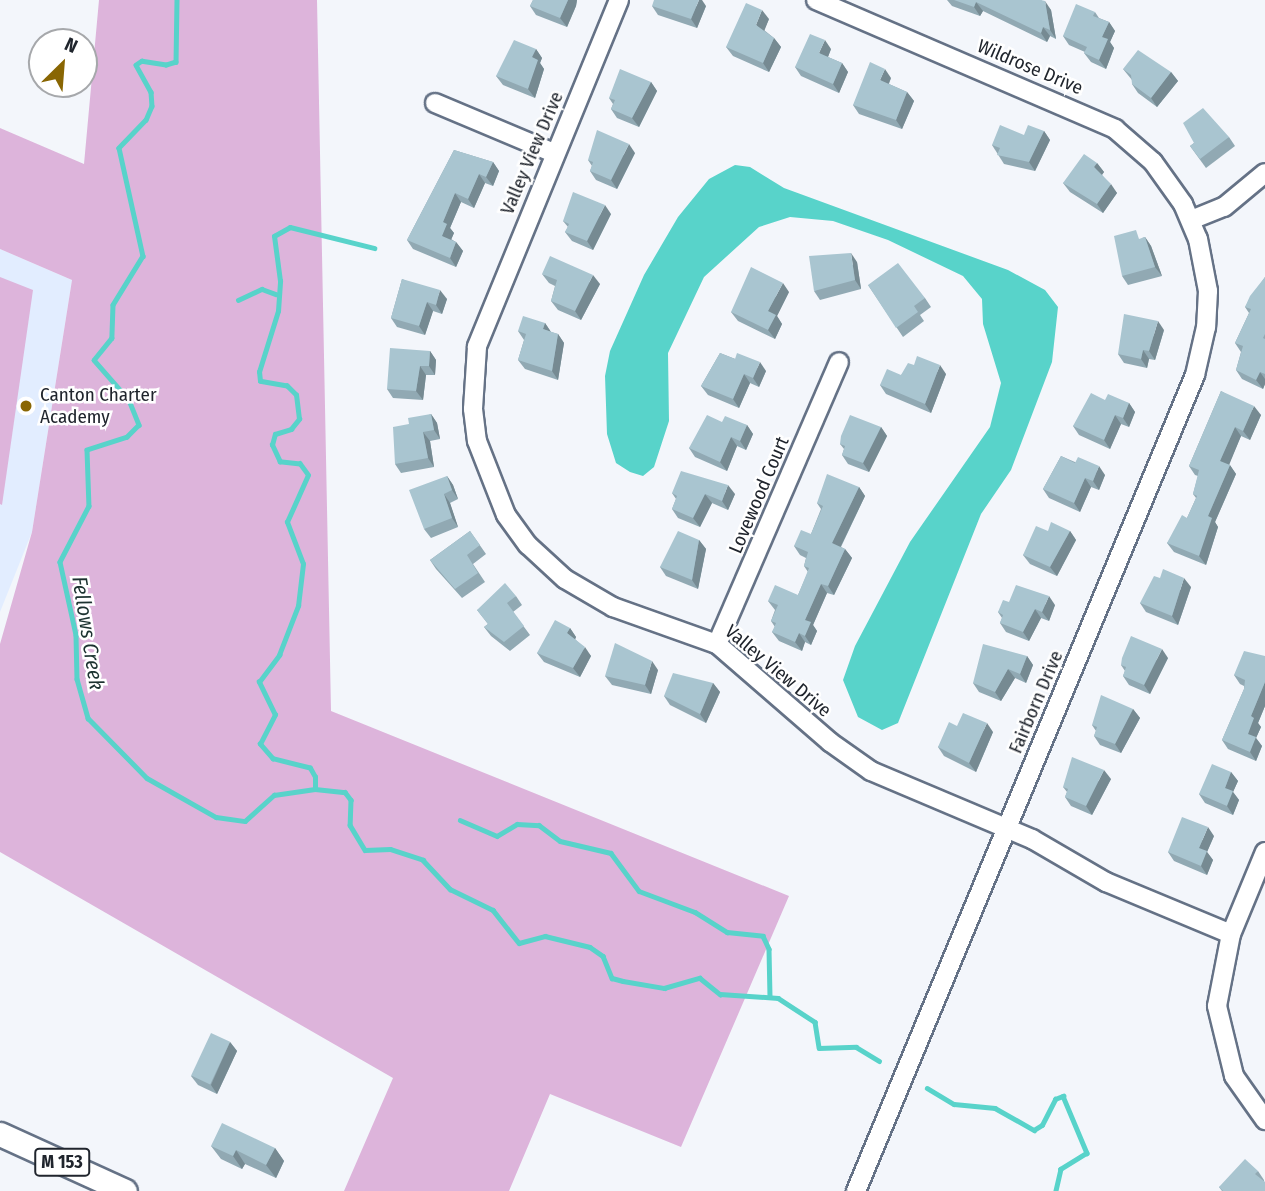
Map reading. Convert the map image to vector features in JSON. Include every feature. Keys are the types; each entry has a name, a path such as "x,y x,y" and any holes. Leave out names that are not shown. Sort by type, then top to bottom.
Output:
{"main road":[{"name":"M 153","path":"0,1134 99,1186 125,1191"}],"street":[{"name":"Valley View Drive","path":"619,0 554,153 477,347 472,409 484,469 513,525 565,579 613,607 717,645 855,761 1006,827 1106,882 1231,934"},
{"name":"Wildrose Drive","path":"816,0 1099,120 1153,162 1191,220"},
{"path":"435,103 554,153"},
{"path":"1191,220 1224,207 1265,173"},
{"name":"Fairborn Drive","path":"856,1191 1195,375 1206,327 1208,291 1191,220"},
{"name":"Lovewood Court","path":"717,645 839,362"},
{"path":"1265,852 1231,934 1218,984 1219,1028 1234,1076 1265,1120"}],"shaded area":[{"path":"99,0 317,0 331,711 789,896 681,1147 550,1094 509,1191 344,1191 393,1078 0,852 0,644 32,532 72,280 0,249 0,128 84,164 90,98 98,98 96,28"},
{"path":"735,165 750,167 784,188 1008,270 1045,290 1058,307 1052,362 1011,470 981,514 898,723 882,730 858,717 843,680 855,646 910,542 990,427 1001,383 983,324 982,299 963,276 888,240 833,221 790,217 759,227 704,277 668,353 669,421 654,467 643,476 630,472 616,463 607,434 605,376 610,351 644,275 678,217 709,179"},
{"name":"Canton Charter Academy","path":"0,249 72,280 32,532 0,612"},
{"path":"0,277 33,290 2,505 0,504"}],"building":[{"path":"533,0 568,0 560,18 530,6"},
{"path":"654,0 699,0 691,19 652,6"},
{"path":"954,0 1045,1 1050,30 1043,27 1041,33 976,2 974,7"},
{"path":"746,3 762,10 756,25 774,38 763,63 726,47"},
{"path":"1076,4 1095,12 1093,16 1109,22 1102,37 1108,39 1099,60 1084,53 1087,47 1063,36"},
{"path":"810,34 825,40 819,53 842,63 833,84 795,67"},
{"path":"514,40 536,49 532,57 538,60 528,89 496,76"},
{"path":"1138,50 1171,72 1151,98 1132,84 1131,75 1123,69"},
{"path":"870,62 885,69 880,80 907,92 896,120 853,105"},
{"path":"620,69 651,82 632,118 611,109 615,100 609,98"},
{"path":"1203,108 1229,137 1200,159 1190,146 1194,143 1183,123"},
{"path":"1000,125 1024,135 1028,125 1044,131 1029,162 997,155 1000,148 992,145"},
{"path":"597,130 629,144 611,180 590,171 593,162 588,160"},
{"path":"454,150 493,162 486,177 479,174 468,199 455,193 443,222 447,224 442,236 456,242 450,258 407,240"},
{"path":"1084,154 1097,163 1094,167 1111,184 1097,204 1063,183"},
{"path":"573,192 605,205 587,241 565,232 569,224 563,221"},
{"path":"1136,230 1139,239 1145,237 1155,267 1122,276 1114,236"},
{"path":"851,253 855,280 814,291 809,256"},
{"path":"550,256 593,275 575,311 551,301 557,280 542,274"},
{"path":"898,263 925,298 914,306 918,312 896,328 868,285"},
{"path":"751,267 783,283 768,311 776,315 768,330 731,312"},
{"path":"1265,277 1265,374 1260,372 1256,380 1236,370 1243,346 1235,343 1251,309 1245,307 1250,296"},
{"path":"402,279 440,290 436,305 427,302 419,326 391,318"},
{"path":"1124,314 1158,321 1149,351 1143,350 1141,359 1118,354"},
{"path":"523,316 545,323 543,329 558,334 552,371 518,360 526,334 518,331"},
{"path":"390,348 430,351 429,366 420,366 416,391 387,389"},
{"path":"720,353 735,359 737,353 760,362 753,378 744,374 733,399 701,386"},
{"path":"917,356 940,365 925,404 880,385 887,369 901,375 908,363 914,365"},
{"path":"1221,391 1254,406 1243,431 1235,427 1220,461 1230,465 1208,516 1212,518 1199,556 1167,543 1182,515 1187,518 1197,496 1193,494 1199,470 1189,466"},
{"path":"1091,393 1105,400 1108,394 1129,403 1123,418 1115,415 1104,440 1073,426"},
{"path":"431,414 434,430 423,432 428,458 395,464 393,427 409,424 408,418"},
{"path":"707,415 722,422 725,416 747,425 740,441 731,437 720,462 689,448"},
{"path":"850,415 881,427 863,463 842,455 845,446 840,444 841,436"},
{"path":"1061,456 1075,463 1078,457 1099,466 1093,481 1085,478 1074,503 1043,489"},
{"path":"681,471 728,485 722,501 705,494 693,518 672,509 677,496 672,493"},
{"path":"827,474 859,487 832,543 845,549 828,586 821,584 805,620 811,622 805,636 799,633 795,642 772,632 776,623 771,621 778,605 768,601 775,585 798,595 809,568 804,566 808,552 794,546 801,530 811,534 823,506 817,503"},
{"path":"447,476 452,490 444,494 452,518 424,529 409,490"},
{"path":"1051,522 1070,531 1050,567 1023,555 1036,526 1048,531"},
{"path":"470,531 480,545 467,555 478,573 455,589 430,560"},
{"path":"678,531 699,540 692,580 660,567"},
{"path":"1163,569 1184,578 1172,616 1140,603 1154,576 1160,578"},
{"path":"505,583 516,596 507,603 524,626 504,642 484,627 488,624 477,610"},
{"path":"1016,585 1049,596 1042,612 1035,609 1023,632 1000,623 1003,615 998,612 1003,600 1009,602"},
{"path":"555,620 570,628 567,633 585,647 573,668 537,653"},
{"path":"1131,636 1162,649 1144,685 1123,676 1126,667 1121,665 1122,658"},
{"path":"615,643 652,661 645,685 605,676"},
{"path":"983,644 1027,656 1020,674 1008,669 995,692 973,683"},
{"path":"1244,651 1265,656 1265,682 1251,716 1254,718 1248,734 1256,737 1250,752 1222,740 1244,689 1245,680 1234,675"},
{"path":"673,673 713,683 700,714 664,696"},
{"path":"1101,695 1133,709 1115,744 1094,736 1097,727 1092,725"},
{"path":"963,713 987,723 969,763 938,747 949,722 957,726"},
{"path":"1072,757 1104,770 1086,806 1065,797 1068,789 1063,787"},
{"path":"1212,764 1231,772 1225,788 1233,791 1227,806 1199,794"},
{"path":"1182,817 1208,827 1199,848 1207,851 1201,866 1168,852"},
{"path":"211,1033 230,1042 210,1084 191,1076"},
{"path":"222,1123 275,1148 266,1165 236,1150 233,1156 211,1146"},
{"path":"1245,1159 1258,1171 1255,1174 1265,1182 1265,1191 1223,1191 1219,1187"}],"waterway":[{"name":"Fellows Creek","path":"177,0 176,62 166,65 142,61 136,65 151,92 152,106 146,120 119,148 143,256 113,305 112,338 94,360 129,400 139,425 127,437 87,450 89,506 60,562 76,635 77,679 88,718 147,778 216,817 245,821 274,795 315,789 345,792 351,800 350,825 365,850 390,849 423,860 450,889 493,910 519,943 545,936 590,947 603,956 612,978 623,981 664,988 700,978 720,994 778,998 815,1022 819,1048 856,1047 879,1061"},
{"path":"315,789 315,777 310,768 273,759 260,744 275,715 259,682 279,655 298,606 303,564 287,522 308,475 300,464 280,462 272,445 275,434 291,429 299,419 296,395 287,386 260,381 259,372 278,311 280,281 274,236 290,227 374,248"},
{"path":"238,300 262,289 276,294"},
{"path":"460,820 497,836 517,824 539,825 560,841 611,853 639,891 695,912 727,932 763,936 769,949 770,997"},
{"name":"Fellows Creek","path":"927,1088 954,1104 995,1108 1034,1130 1042,1125 1055,1099 1063,1096 1087,1153 1061,1169 1056,1191"}],"place":[{"name":"Canton Charter Academy","path":"26,406"}]}
